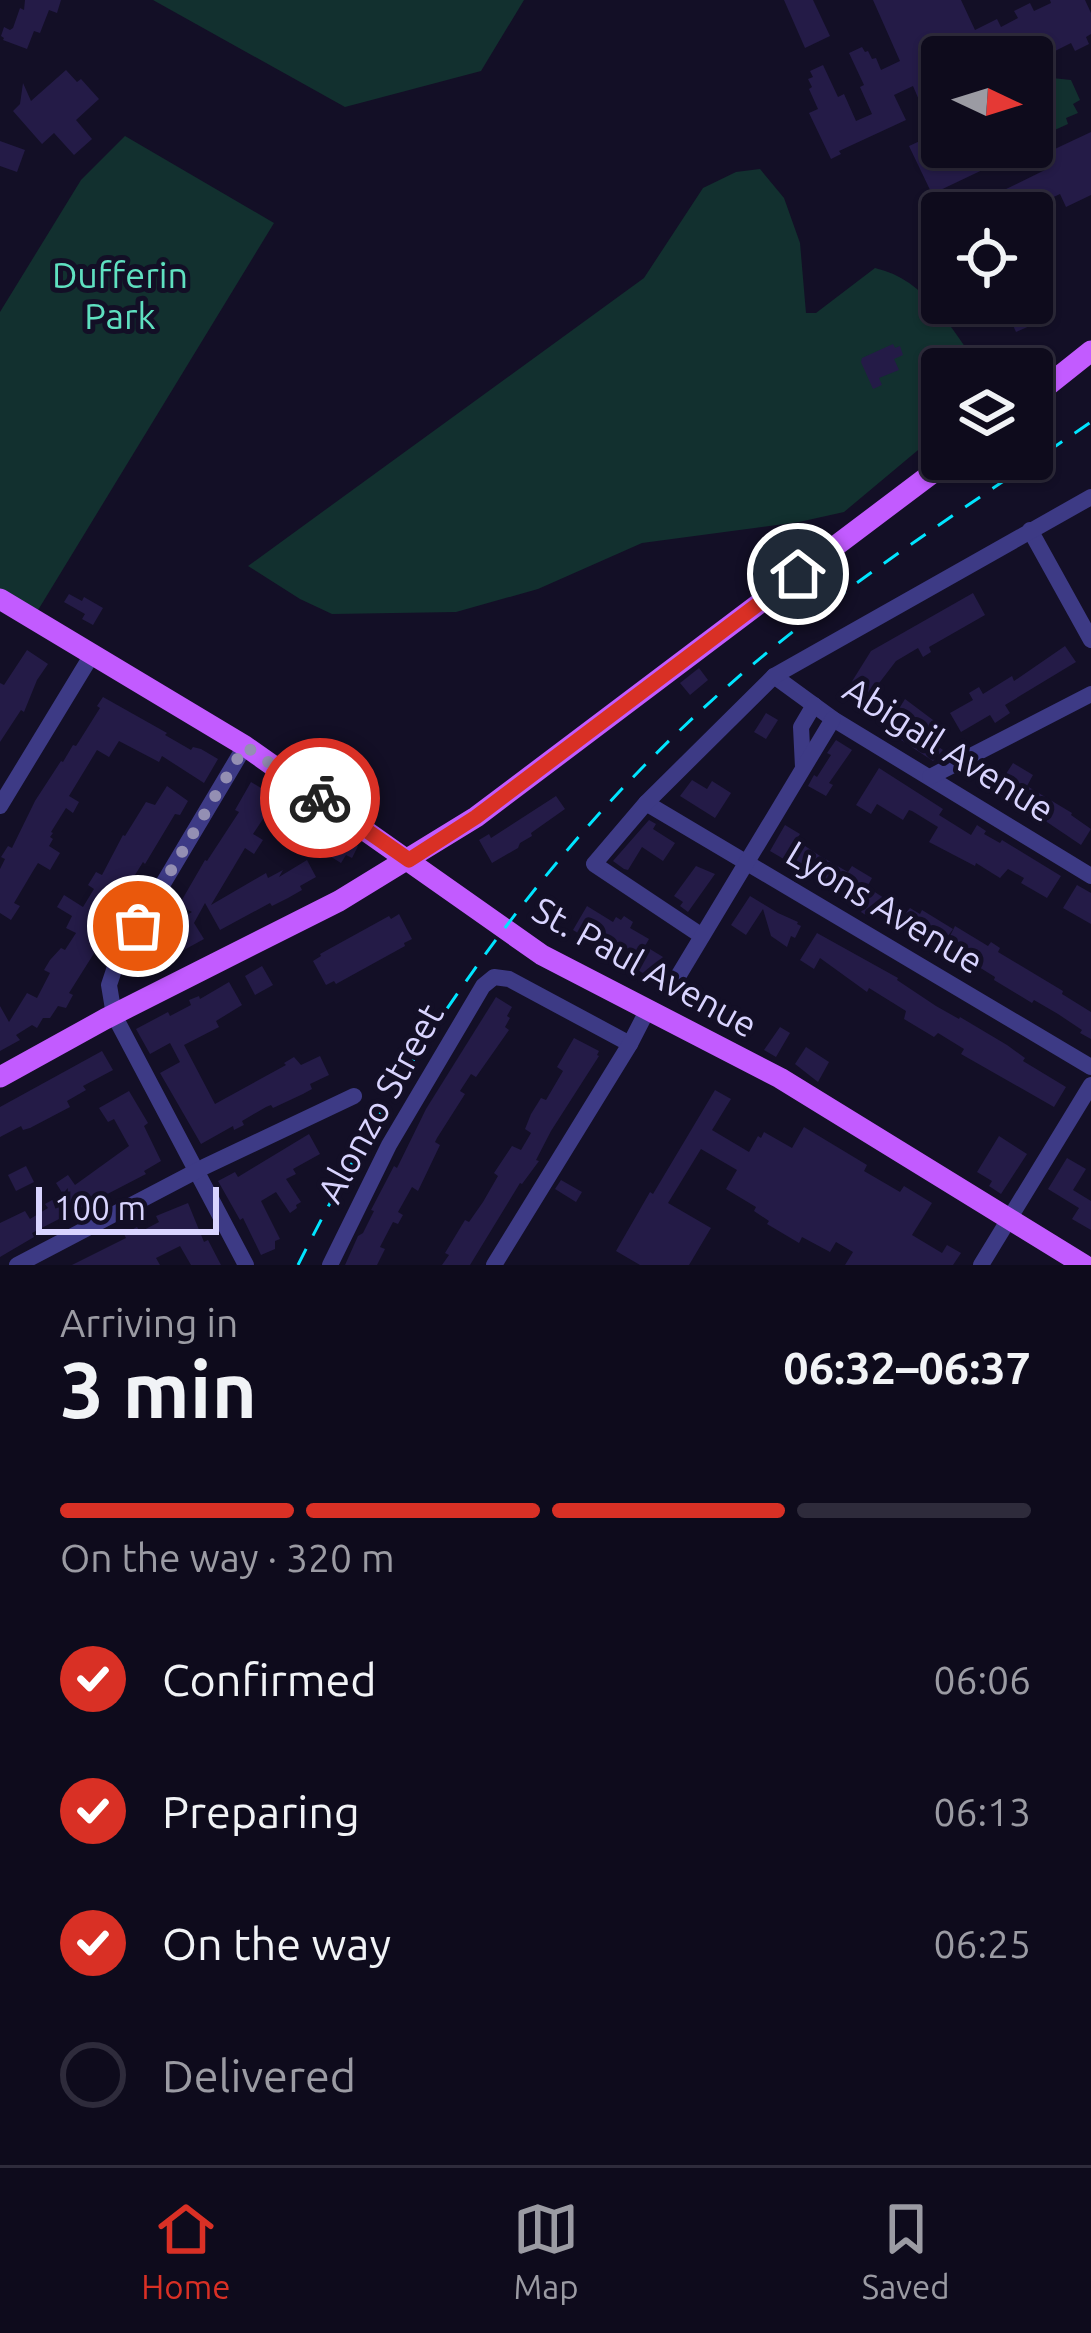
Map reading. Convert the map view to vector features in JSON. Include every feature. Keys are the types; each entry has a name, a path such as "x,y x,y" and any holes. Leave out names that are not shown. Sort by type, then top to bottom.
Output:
{"main road":[{"path":"1053,382 1089,355"},
{"path":"0,1077 339,901 476,817 923,480"},
{"name":"St. Paul Avenue","path":"0,598 245,746 542,955 779,1078 1084,1265"}],"street":[{"path":"702,936 594,864 646,803 774,676 1091,497"},
{"path":"1030,530 1091,640"},
{"path":"0,806 93,653"},
{"name":"Abigail Avenue","path":"774,676 833,719 1091,876"},
{"path":"930,777 1091,694"},
{"path":"802,768 801,728 814,705"},
{"path":"671,988 833,719"},
{"path":"245,746 117,961 109,985 114,1015 201,1168 246,1265"},
{"name":"Lyons Avenue","path":"646,803 1091,1067"},
{"name":"Alonzo Street","path":"330,1265 388,1145 483,986 494,976 509,979 630,1044"},
{"path":"494,1265 648,1009"},
{"path":"981,1265 1091,1084"},
{"path":"17,1265 201,1168 354,1096"}],"green space":[{"path":"153,0 524,0 481,71 345,107"},
{"path":"1053,78 1071,80 1080,100 1073,104 1078,113 1066,118 1068,124 1053,131"},
{"name":"Dufferin Park","path":"125,136 274,223 35,615 0,593 0,312 81,180"},
{"path":"760,169 784,198 800,243 806,313 816,313 875,268 921,292 921,324 949,324 966,348 921,348 921,448 844,512 642,543 538,589 456,612 332,614 248,566 644,278 703,188 736,172"}],"building":[{"path":"25,0 61,0 57,13 49,10 40,33 34,31 27,49 1,36 4,27 13,28"},
{"path":"784,0 813,0 830,36 805,48"},
{"path":"873,0 961,0 975,30 997,19 1001,27 1018,18 1014,11 1030,3 1034,11 1050,0 1085,0 1091,13 1089,44 1075,51 1071,43 1053,52 1053,36 921,36 921,99 913,86 894,95 906,120 831,159 809,113 818,109 809,89 810,71 823,65 856,121 872,114 849,53 862,47 876,58 881,70 900,61"},
{"path":"66,70 99,99 76,120 92,139 74,155 54,133 42,144 13,111 20,104 23,83 31,101"},
{"path":"1091,132 1091,195 1066,207 1060,194 1053,197 1053,192 1000,192 1053,168 1053,150"},
{"path":"0,141 25,150 17,172 0,166"},
{"path":"921,141 921,168 987,168 931,192 909,146"},
{"path":"893,344 900,346 903,355 894,359 899,370 879,378 882,385 873,389 862,358"},
{"path":"973,593 985,615 929,647 931,652 923,657 918,648 896,661 865,709 847,697 850,693 846,691 871,651"},
{"path":"69,594 103,608 93,625 82,619 85,614 64,602"},
{"path":"1065,646 1076,662 1005,705 1010,713 995,723 990,715 961,732 950,713 973,700 969,693 979,687 983,694 1012,676 1014,681"},
{"path":"27,650 48,664 24,712 0,742 0,683 4,685"},
{"path":"699,668 708,680 690,695 680,683"},
{"path":"103,697 191,750 201,749 218,759 204,783 162,756 159,762 119,741 109,757 97,750 69,796 79,802 73,813 66,808 51,832 49,846 60,853 50,870 38,863 14,903 20,906 11,920 0,913 0,869 5,859 1,857 8,846 12,848 35,801 78,743"},
{"path":"905,699 941,726 930,741 943,750 933,761 886,730"},
{"path":"766,713 778,720 766,739 754,732"},
{"path":"836,740 852,750 829,783 833,785 826,796 808,786"},
{"path":"1013,763 1033,775 1027,786 1091,829 1081,845 1038,816 1035,821 1026,815 1025,804 975,781 984,766 1004,777"},
{"path":"879,768 943,809 939,815 971,835 977,825 984,834 1061,876 1047,898 1008,869 1000,878 929,842 938,827 912,811 903,820 877,804 871,814 856,805"},
{"path":"692,780 707,789 712,781 731,793 715,818 680,796"},
{"path":"251,782 358,846 352,858 346,855 341,863 265,816 253,834 263,840 254,854 245,848 211,905 266,873 268,878 283,870 279,877 307,860 316,877 288,898 220,930 205,903 194,923 204,939 151,969 143,961 168,932 165,927 192,912 179,905 239,812 235,810"},
{"path":"167,786 188,801 135,875 128,891 132,893 69,993 73,995 66,1008 58,1006 50,1018 16,1035 20,1040 0,1051 0,1006 9,1022 27,993 37,998 50,973 44,970 50,960 61,948 65,950 76,933 66,928 72,916 57,907 64,895 83,907 94,889 88,885 96,872 102,875 146,802 155,805"},
{"path":"556,796 565,809 492,863 479,840 489,834 491,838"},
{"path":"649,820 656,824 653,829 675,843 663,861 642,847 628,870 624,869 613,861"},
{"path":"785,825 800,834 796,840 820,856 848,872 852,866 872,878 867,887 884,898 872,919 861,912 864,907 809,874 802,876 792,870 794,865 770,851"},
{"path":"696,866 715,874 688,912 674,896"},
{"path":"1077,885 1091,893 1091,924 1063,908"},
{"path":"750,896 801,926 787,947 771,936 763,909 746,935 731,925"},
{"path":"587,906 613,922 624,916 633,922 630,928 649,939 645,946 665,962 654,980 573,930"},
{"path":"910,908 953,929 948,936 931,926 923,940 895,927"},
{"path":"399,914 412,939 405,946 326,985 313,961 320,954"},
{"path":"955,926 988,946 991,942 1000,948 998,952 1091,1012 1091,1039 1058,1014 1032,1003 958,954 943,950"},
{"path":"817,933 1007,1045 1023,1061 1066,1087 1054,1107 961,1054 964,1049 938,1033 934,1037 904,1019 906,1011 869,988 867,992 820,958 814,969 800,960"},
{"path":"262,966 273,985 255,995 245,976"},
{"path":"229,982 242,1005 216,1021 219,1027 184,1045 215,1104 294,1057 301,1065 320,1056 329,1075 310,1084 312,1089 303,1094 266,1107 242,1121 244,1125 201,1144 160,1073 180,1062 170,1043 150,1054 136,1029 168,1012 170,1016 191,1005 189,1000 200,999"},
{"path":"496,997 512,1007 505,1027 509,1030 476,1077 471,1074 460,1091 465,1094 435,1142 440,1145 418,1191 412,1187 398,1212 403,1215 398,1224 393,1222 382,1243 385,1249 377,1265 345,1265 426,1109"},
{"path":"780,1027 790,1033 776,1057 764,1050"},
{"path":"574,1038 599,1051 599,1056 551,1131 539,1161 520,1183 470,1265 442,1265 512,1146 521,1150 531,1133 525,1129 531,1114 541,1098 546,1100 563,1071 557,1067"},
{"path":"806,1047 829,1062 818,1082 795,1064"},
{"path":"102,1051 113,1070 83,1086 86,1090 67,1101 70,1107 0,1137 0,1107"},
{"path":"715,1090 731,1099 712,1130 749,1152 764,1132 792,1148 804,1127 867,1165 864,1171 900,1192 904,1186 932,1203 912,1235 942,1253 947,1245 961,1253 953,1265 845,1265 853,1252 836,1242 830,1252 802,1237 799,1243 767,1224 754,1211 756,1207 726,1189 737,1170 701,1149 668,1203 711,1228 689,1265 640,1265 616,1251"},
{"path":"129,1091 148,1123 144,1126 161,1161 146,1174 32,1233 34,1237 0,1257 0,1223 25,1211 30,1219 63,1194 56,1183 68,1175 75,1185 129,1146 114,1119 108,1122 99,1108"},
{"path":"309,1134 320,1154 293,1169 296,1174 286,1179 301,1202 297,1208 290,1213 276,1192 261,1201 280,1239 275,1249 261,1255 218,1181 235,1172 238,1177"},
{"path":"999,1136 1027,1154 1001,1194 977,1172"},
{"path":"1067,1158 1086,1169 1073,1190 1091,1201 1091,1230 1072,1219 1079,1208 1048,1189"},
{"path":"26,1166 34,1182 16,1191 8,1175"},
{"path":"561,1180 582,1192 576,1202 555,1189"},
{"path":"188,1203 204,1242 208,1240 221,1265 191,1265 180,1246 156,1258 160,1265 72,1265 126,1238 124,1234 137,1227 140,1232 159,1222 156,1216"}],"railway":[{"path":"298,1265 341,1182 438,1022 491,946 609,802 675,735 785,638 914,542 1091,422"}],"way so far":[{"path":"138,926 245,746 320,798"}],"route":[{"path":"320,798 409,860 476,817 798,574"}]}
